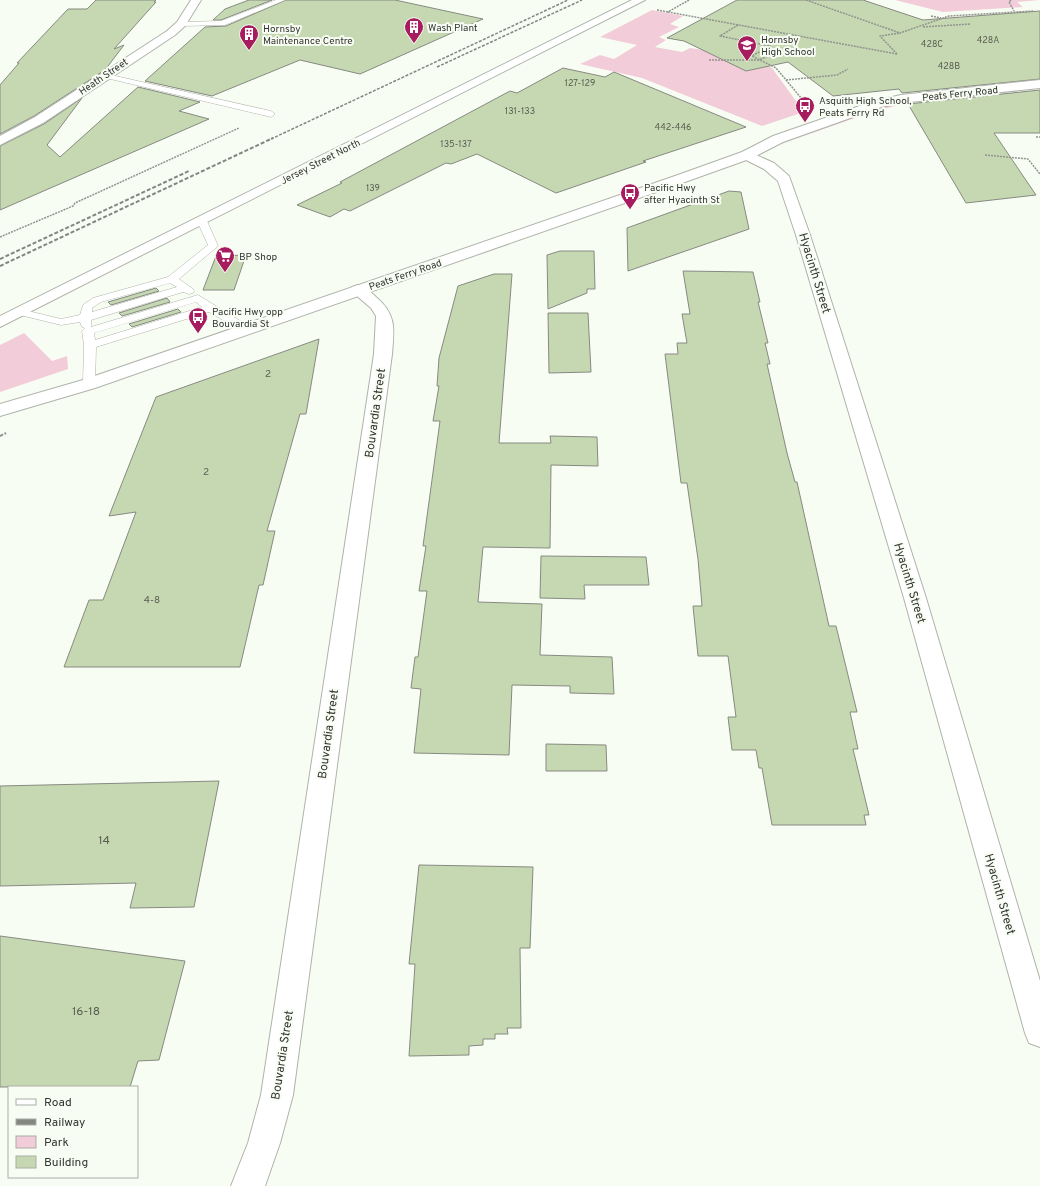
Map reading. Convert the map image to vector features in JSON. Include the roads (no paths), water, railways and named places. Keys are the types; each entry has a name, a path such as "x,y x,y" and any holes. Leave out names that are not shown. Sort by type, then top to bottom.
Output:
{"main road":[{"name":"Heath Street","path":"0,141 39,120 105,75 171,33 180,24 196,0"},
{"name":"Jersey Street North","path":"0,322 202,222 640,0"},
{"name":"Peats Ferry Road","path":"747,155 778,139 878,104 915,98 1040,84"},
{"name":"Peats Ferry Road","path":"1,412 63,393 747,155 787,146 895,108 1040,90"},
{"name":"Hyacinth Street","path":"747,155 769,166 784,179 803,235 915,598 1040,1033"},
{"name":"Bouvardia Street","path":"248,1186 264,1143 277,1095 383,354 385,315 382,309 358,290"}],"lane":[{"path":"180,24 222,23 282,0"},
{"path":"105,75 271,114"},
{"path":"89,384 90,345 85,318 88,307 97,300 172,279 212,246 202,222"},
{"path":"172,279 210,308 246,329"},
{"path":"20,312 61,322 85,318 185,288"},
{"path":"88,331 198,298"},
{"path":"90,345 210,308"}],"railway":[{"path":"271,139 568,0"},
{"path":"437,67 582,0"},
{"path":"0,266 273,138"},
{"path":"0,259 189,171"}],"place":[{"name":"Wash Plant","path":"414,44"},
{"name":"Hornsby Maintenance Centre","path":"249,51"},
{"name":"Hornsby High School","path":"747,62"},
{"name":"Asquith High School, Peats Ferry Rd","path":"805,123"},
{"name":"Pacific Hwy after Hyacinth St","path":"630,210"},
{"name":"BP Shop","path":"225,273"},
{"name":"Pacific Hwy opp Bouvardia St","path":"198,334"}]}
